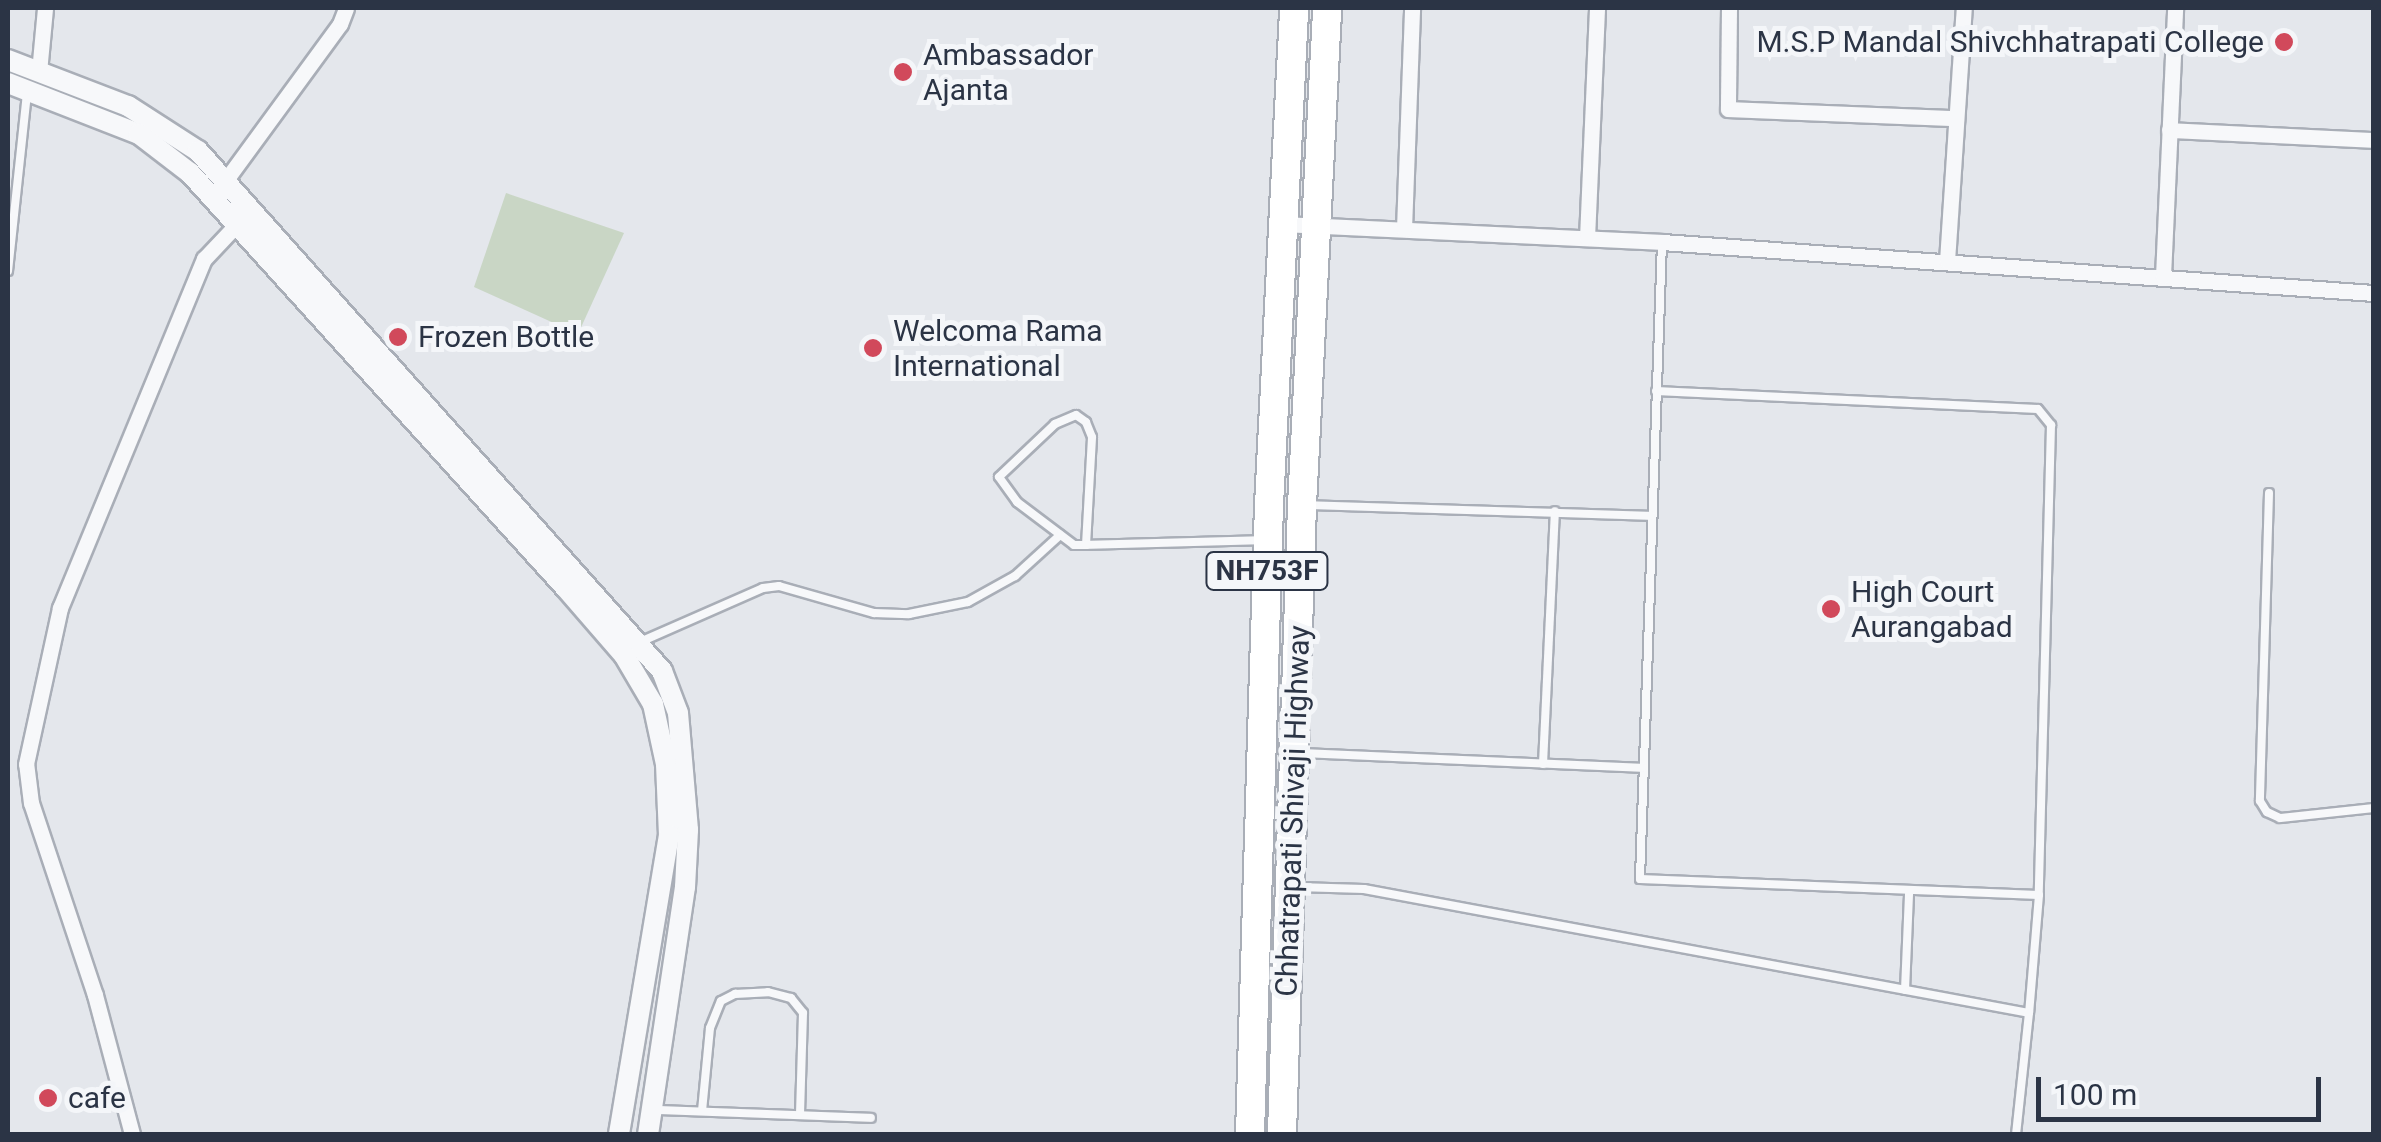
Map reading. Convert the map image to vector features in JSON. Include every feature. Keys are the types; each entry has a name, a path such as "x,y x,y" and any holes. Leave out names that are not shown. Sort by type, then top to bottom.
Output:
{"highway":[{"name":"Chhatrapati Shivaji Highway","path":"1250,1134 1268,540 1294,8"},
{"name":"Chhatrapati Shivaji Highway","path":"1282,1134 1302,505 1327,8"}],"street":[{"path":"25,82 45,8"},
{"path":"218,190 340,24 346,8"},
{"path":"1404,229 1412,8"},
{"path":"1587,238 1597,8"},
{"path":"1729,8 1728,109 1955,118"},
{"path":"1946,262 1964,8"},
{"path":"2163,276 2174,8"},
{"path":"8,60 25,82 128,106 198,151 218,190 240,215 662,671 678,713 678,835 619,1134"},
{"path":"2169,130 2374,140"},
{"path":"132,1134 94,995 32,803 26,764 60,608 204,259 240,215"},
{"path":"1284,224 1662,242 2374,293"},
{"path":"474,472 624,655 653,704 685,887 648,1134"}],"lane":[{"path":"8,271 25,82"},
{"path":"1662,242 1640,879 1910,893 2038,894"},
{"path":"1656,390 2038,409 2051,425 2038,894 2016,1134"},
{"path":"1086,545 1092,437 1086,422 1076,416 1055,424 1000,477 1017,502 1074,545 1086,545 1268,540"},
{"path":"2269,493 2260,801 2266,812 2280,818 2374,808"},
{"path":"1302,505 1651,516"},
{"path":"1542,764 1555,512"},
{"path":"638,643 763,588 779,586 874,613 909,614 968,602 1015,576 1060,534"},
{"path":"1296,753 1642,768"},
{"path":"1291,887 1364,889 2030,1013"},
{"path":"1905,990 1910,893"},
{"path":"702,1111 710,1028 721,1001 735,994 768,992 791,998 802,1012 800,1115"},
{"path":"653,1110 871,1118"}],"green space":[{"path":"506,193 624,233 578,334 474,287"}],"place":[{"name":"M.S.P Mandal Shivchhatrapati College","path":"2284,42"},
{"name":"Ambassador Ajanta","path":"903,72"},
{"name":"Frozen Bottle","path":"398,337"},
{"name":"Welcoma Rama International","path":"873,348"},
{"name":"High Court Aurangabad","path":"1831,609"},
{"name":"cafe","path":"48,1098"}]}
